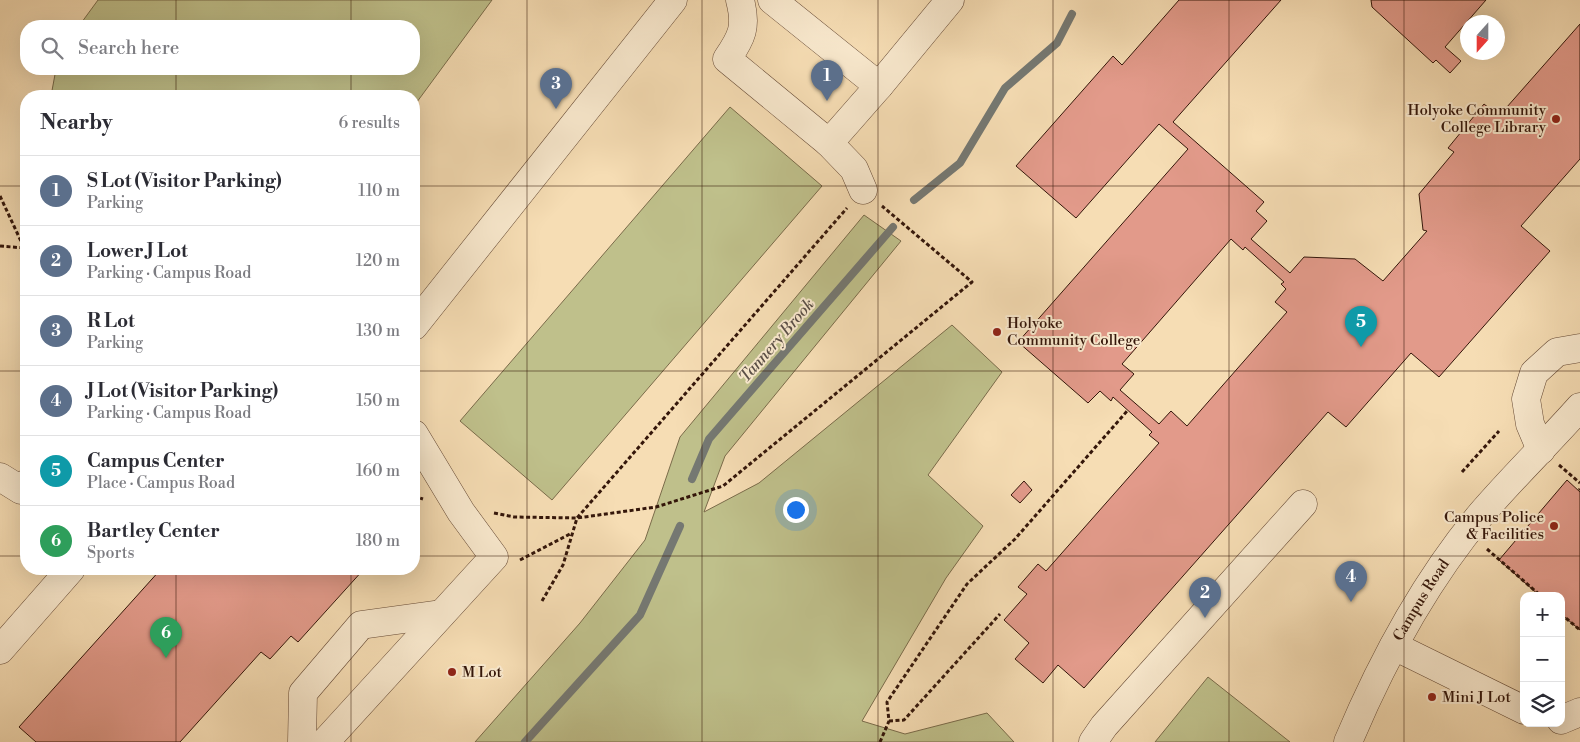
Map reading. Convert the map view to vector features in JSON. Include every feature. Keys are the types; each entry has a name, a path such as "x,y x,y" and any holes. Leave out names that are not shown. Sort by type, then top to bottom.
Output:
{"street":[{"path":"420,318 673,0"},
{"path":"740,0 745,19 740,40 727,59 829,143 854,169 872,197"},
{"path":"772,0 879,86"},
{"path":"829,143 950,0"},
{"path":"1548,456 1530,424 1526,399 1534,373 1557,352 1580,348"},
{"name":"Campus Road","path":"1348,742 1394,646 1436,575 1482,514 1548,456 1580,407"},
{"path":"325,742 494,557 461,512 420,444"},
{"path":"0,477 20,489"},
{"path":"1093,742 1104,726 1303,504"},
{"path":"0,650 66,575"},
{"path":"302,742 303,693 361,625 441,614"},
{"path":"1394,646 1520,708"},
{"path":"1565,718 1580,712"}],"path":[{"path":"0,196 20,239"},
{"path":"488,512 514,517 577,518 656,507 723,486 972,282 872,197 577,518 563,565 542,601"},
{"path":"0,246 20,249"},
{"path":"880,742 890,720 887,702 966,584 1015,539 1128,410"},
{"path":"1462,472 1500,431"},
{"path":"1548,456 1580,483"},
{"path":"515,565 573,532"},
{"path":"1481,544 1536,592"},
{"path":"890,720 904,720 1000,614"},
{"path":"1565,617 1580,630"}],"green space":[{"path":"98,0 492,0 420,98 420,90 52,90 55,75 420,75 420,20 83,20"},
{"path":"730,107 822,186 552,500 460,421"},
{"path":"864,215 901,241 725,456 704,512 759,483 952,325 1002,372 928,475 983,526 946,578 862,721 905,734 987,713 1014,742 475,742 580,623 645,540 680,437"},
{"path":"1208,677 1290,742 1155,742"}],"building":[{"path":"1179,0 1281,0 1173,122 1264,202 1256,211 1267,221 1251,239 1290,273 1304,257 1355,259 1383,281 1427,231 1423,230 1419,194 1454,152 1448,148 1484,104 1499,116 1580,24 1580,159 1521,226 1550,251 1439,377 1411,353 1346,427 1328,412 1084,688 1058,665 1043,683 1015,659 1029,643 1004,620 1027,594 1018,587 1038,564 1046,571 1159,443 1149,435 1152,432 1113,397 1111,401 1100,391 1088,403 1018,342 1188,149 1159,124 1076,218 1016,166 1113,56 1122,65","holes":["1231,239 1243,250 1245,247 1284,282 1281,284 1286,289 1275,302 1287,312 1187,426 1171,411 1159,424 1120,390 1134,374 1122,364"]},
{"path":"1371,0 1486,0 1473,15 1460,15 1460,30 1445,47 1461,61 1450,73 1436,60 1433,63 1372,7"},
{"name":"Campus Police & Facilities","path":"1567,480 1580,492 1580,630 1565,617 1565,592 1535,592 1499,560"},
{"path":"1024,481 1032,490 1020,503 1011,495"},
{"path":"156,575 359,575 298,642 291,636 270,659 261,652 180,742 36,742 19,727"}],"waterway":[{"name":"Tannery Brook","path":"914,200 960,163 1005,88 1057,43 1072,14"},
{"name":"Tannery Brook","path":"692,479 709,439 893,227"},
{"name":"Tannery Brook","path":"525,742 640,615 680,526"}],"place":[{"name":"S Lot (Visitor Parking)","path":"827,101"},
{"name":"R Lot","path":"556,109"},
{"name":"Holyoke Community College Library","path":"1556,119"},
{"name":"Holyoke Community College","path":"997,332"},
{"name":"Campus Center","path":"1361,347"},
{"name":"Campus Police & Facilities","path":"1554,526"},
{"name":"J Lot (Visitor Parking)","path":"1351,602"},
{"name":"Lower J Lot","path":"1205,618"},
{"name":"Bartley Center","path":"166,658"},
{"name":"M Lot","path":"452,672"},
{"name":"Mini J Lot","path":"1432,697"}]}
